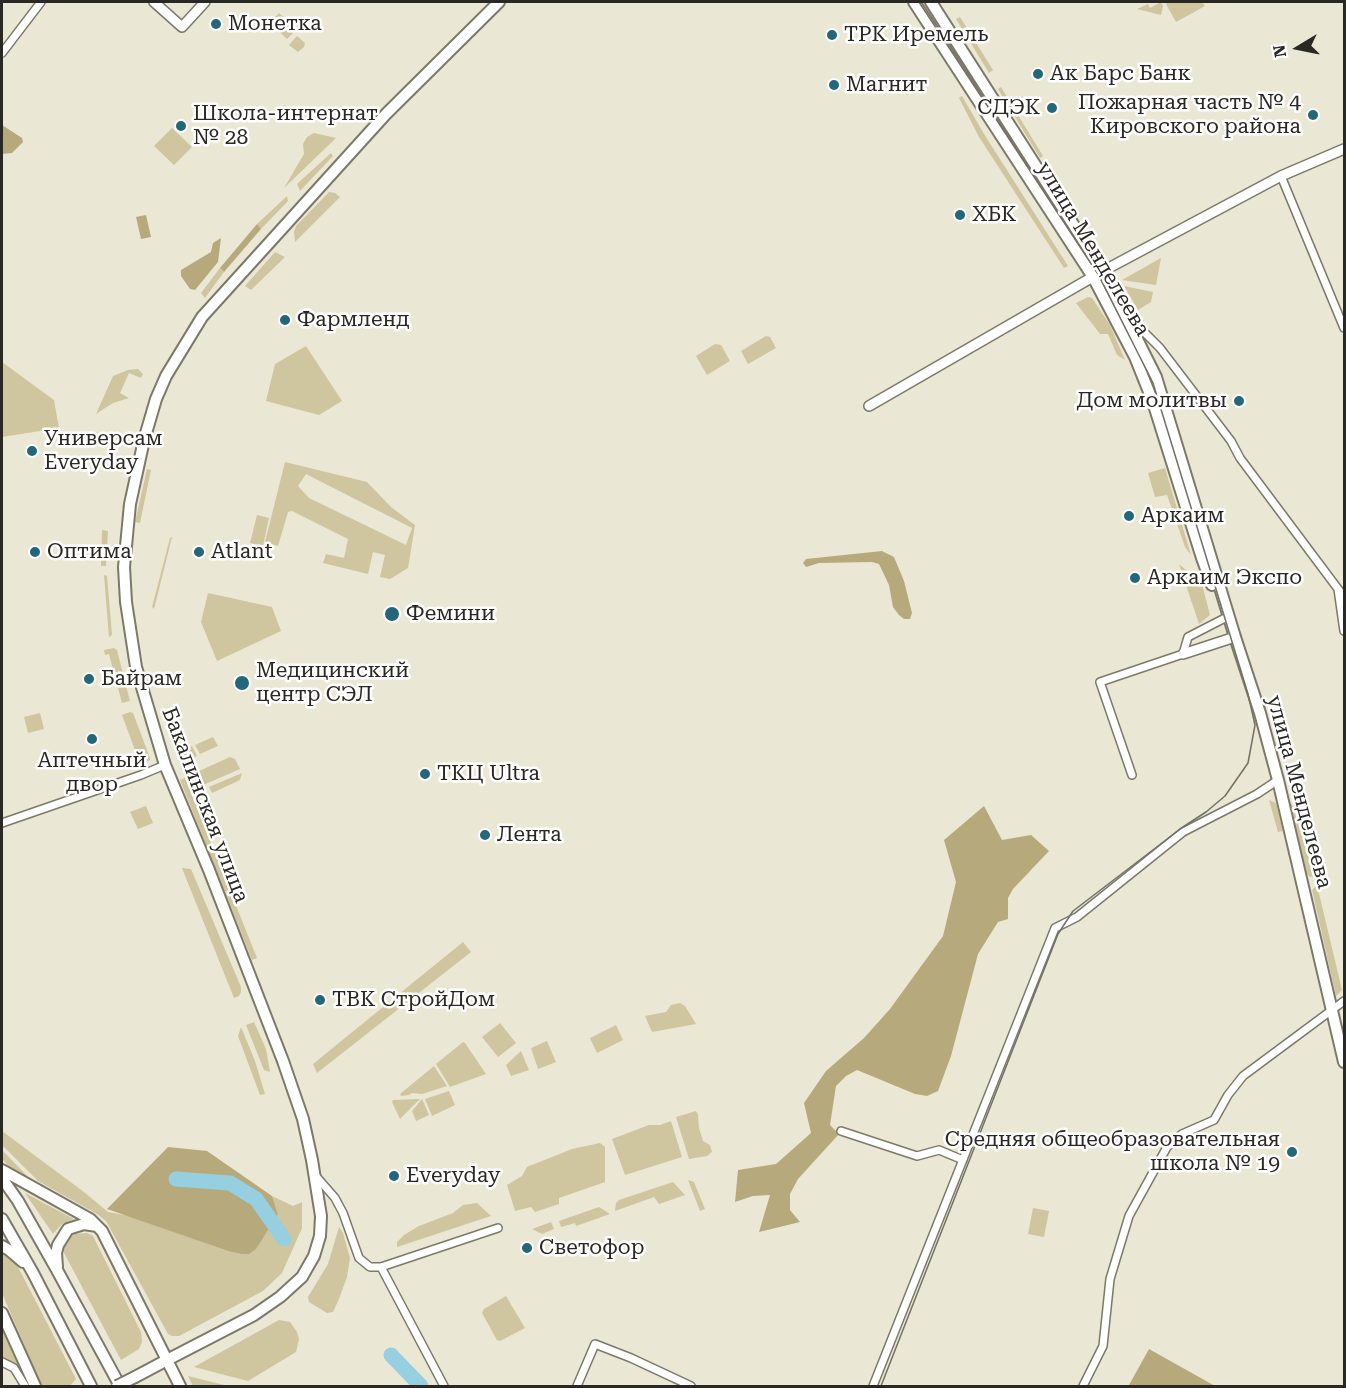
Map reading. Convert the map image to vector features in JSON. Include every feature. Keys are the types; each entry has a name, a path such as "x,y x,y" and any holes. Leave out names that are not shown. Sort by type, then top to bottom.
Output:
{"main road":[{"name":"Бакалинская улица","path":"119,1386 254,1315 280,1297 302,1277 314,1256 320,1236 321,1216 303,1119 209,870 165,765 136,668 126,602 124,567 130,504 144,440 156,399 185,343 208,309 386,114 499,2"},
{"name":"улица Менделеева","path":"914,2 1156,377 1260,713 1278,780 1344,1062"},
{"name":"улица Менделеева","path":"930,2 1103,271 1152,402 1202,558 1225,618 1235,637"},
{"path":"2,1170 90,1219 102,1231 180,1386"},
{"path":"2,1178 18,1201 57,1270 119,1386"},
{"path":"2,1219 33,1273 91,1386"},
{"path":"57,1270 58,1245 68,1230 84,1224 94,1225 102,1231"},
{"path":"2,1246 15,1254 33,1273"},
{"path":"2,1313 35,1386"}],"street":[{"path":"2,53 41,2"},
{"path":"154,2 182,27 205,2"},
{"path":"869,406 1103,271 1281,176 1344,149"},
{"path":"1281,176 1344,328"},
{"path":"1122,323 1144,332 1160,348 1344,597"},
{"path":"1338,587 1344,631"},
{"path":"1183,654 1188,637 1225,618"},
{"path":"1132,774 1100,682 1235,637"},
{"path":"2,823 165,765"},
{"path":"873,1386 1055,928 1077,917 1183,832 1257,794 1278,780"},
{"path":"1083,1386 1103,1346 1110,1279 1128,1216 1167,1147 1182,1134 1214,1120 1228,1095 1243,1076 1344,1001"},
{"path":"841,1131 918,1156 939,1150 963,1160"},
{"path":"315,1175 339,1205 359,1258 370,1267 381,1267 498,1228"},
{"path":"381,1267 444,1386"},
{"path":"577,1386 595,1344 691,1386"},
{"path":"2,1362 14,1368 25,1386"}],"shaded area":[{"path":"1161,2 1163,6 1161,15 1137,9 1148,4 1150,8"},
{"path":"1167,2 1202,2 1205,6 1176,22"},
{"path":"279,13 290,23 293,33 287,39 270,23"},
{"path":"960,17 993,70 989,73 956,19"},
{"path":"297,36 305,43 298,52 289,45"},
{"path":"1001,87 1043,156 1040,158 998,89"},
{"path":"962,96 1068,266 1064,268 979,137 959,98"},
{"path":"2,125 22,138 23,142 12,153 2,154"},
{"path":"172,128 192,147 174,165 154,146"},
{"path":"314,133 336,138 284,188 304,154 303,144 307,137"},
{"path":"331,153 333,156 300,191 297,184"},
{"path":"1046,168 1098,252 1096,253 1046,172"},
{"path":"329,192 340,197 295,242 296,226"},
{"path":"287,196 288,201 261,229 257,224"},
{"path":"146,215 151,237 141,239 136,217"},
{"path":"257,224 261,229 224,272 220,268"},
{"path":"221,238 218,262 195,290 190,289 181,276 181,270 211,252 213,243"},
{"path":"275,252 285,257 251,290 245,286"},
{"path":"1161,258 1156,285 1122,280"},
{"path":"220,268 224,272 205,298 201,293"},
{"path":"1124,286 1153,292 1151,302 1138,310"},
{"path":"1088,297 1092,298 1110,325 1125,360 1117,355 1108,334 1100,334 1076,303"},
{"path":"766,336 770,337 776,348 748,364 741,351"},
{"path":"715,344 721,345 730,361 707,375 696,356"},
{"path":"306,346 342,401 319,415 266,401 275,364"},
{"path":"2,362 54,400 59,428 2,437"},
{"path":"138,369 143,374 141,378 129,373 120,393 129,398 113,403 96,414 113,376"},
{"path":"285,462 367,482 391,507 415,525 408,568 390,579 380,577 385,555 373,552 368,574 323,563 326,554 344,558 348,539 292,511 288,512 278,546 265,542","holes":["306,474 412,528 406,545 309,498 298,486"]},
{"path":"1165,468 1191,555 1185,547 1167,495 1155,497 1148,473"},
{"path":"147,469 151,470 140,523 135,522"},
{"path":"257,515 269,518 263,546 250,543"},
{"path":"102,530 108,531 106,566 101,566"},
{"path":"172,537 154,609 152,607"},
{"path":"882,551 894,557 904,581 912,613 910,619 904,619 893,607 889,585 879,564 872,562 819,563 806,567 803,563 806,559"},
{"path":"1179,564 1202,584 1210,615 1199,624"},
{"path":"104,575 107,576 112,635 109,637"},
{"path":"208,593 272,607 281,631 217,661 201,622"},
{"path":"114,648 117,650 130,701 122,703 109,654 105,655 104,650"},
{"path":"40,713 44,729 28,733 24,717"},
{"path":"133,713 150,758 140,764 122,715"},
{"path":"213,737 218,746 200,754 195,745"},
{"path":"192,746 197,756 185,762 180,751"},
{"path":"230,757 235,759 240,769 194,789 188,776"},
{"path":"242,773 240,780 212,793 209,787"},
{"path":"185,778 257,958 252,960 180,780"},
{"path":"1269,800 1276,803 1283,831 1278,832"},
{"path":"1290,804 1292,804 1314,876 1310,877 1307,874"},
{"path":"146,806 153,823 138,829 130,812"},
{"path":"984,806 1002,840 1031,835 1049,851 1013,889 1008,898 1008,919 998,922 978,954 951,1056 938,1091 927,1096 915,1094 857,1070 846,1076 836,1086 830,1125 839,1134 798,1179 790,1194 790,1210 800,1222 759,1232 770,1195 753,1196 735,1202 738,1170 776,1164 811,1133 804,1103 826,1071 864,1038 890,1009 943,936 956,882 944,840"},
{"path":"182,868 191,869 241,987 239,996 234,998"},
{"path":"1317,885 1342,990 1336,996 1312,890"},
{"path":"463,942 471,952 317,1073 313,1064"},
{"path":"680,1003 685,1006 696,1024 652,1032 645,1016 666,1012 671,1005"},
{"path":"254,1022 266,1049 270,1072 264,1070 246,1025"},
{"path":"500,1023 516,1043 498,1057 482,1037"},
{"path":"616,1025 623,1040 597,1053 590,1038"},
{"path":"241,1027 265,1094 260,1095 238,1036"},
{"path":"547,1041 556,1062 538,1069 531,1048"},
{"path":"463,1042 486,1074 450,1087 436,1064"},
{"path":"521,1051 529,1070 511,1076 506,1065"},
{"path":"434,1066 447,1086 422,1094 412,1093 401,1096 400,1094"},
{"path":"449,1091 455,1105 432,1116 425,1099"},
{"path":"420,1099 400,1119 393,1100"},
{"path":"422,1099 429,1115 416,1121 412,1111"},
{"path":"696,1111 703,1141 710,1145 712,1152 707,1156 689,1159 676,1117"},
{"path":"671,1121 682,1157 625,1175 612,1139 649,1125 660,1125"},
{"path":"2,1131 108,1212 129,1216 228,1251 278,1214 272,1196 293,1206 302,1202 302,1228 282,1273 263,1291 179,1336 172,1336 168,1334 106,1221 38,1181 2,1145"},
{"path":"600,1143 605,1147 605,1182 559,1198 559,1204 535,1212 531,1207 515,1211 507,1185 522,1176 527,1167 572,1149"},
{"path":"168,1147 207,1151 272,1196 278,1214 256,1249 249,1254 228,1251 107,1209"},
{"path":"2,1150 35,1184 16,1174 2,1159"},
{"path":"688,1180 694,1182 705,1209 700,1211"},
{"path":"673,1182 685,1195 659,1204 654,1197 615,1211 619,1200"},
{"path":"25,1193 74,1219 62,1224 53,1234"},
{"path":"477,1203 491,1216 397,1247 397,1242 404,1235 419,1226 453,1213 463,1205"},
{"path":"599,1207 610,1214 576,1226 575,1223 561,1227 559,1221"},
{"path":"1033,1208 1049,1211 1044,1237 1028,1234"},
{"path":"551,1222 554,1229 542,1234 532,1229"},
{"path":"339,1227 350,1258 347,1277 339,1299 333,1312 327,1313 309,1302 308,1297 328,1264"},
{"path":"87,1233 93,1236 141,1332 142,1342 139,1349 121,1360 64,1253 63,1248 69,1237"},
{"path":"2,1251 15,1261 76,1379 70,1386 43,1386 40,1382 2,1293"},
{"path":"506,1296 525,1328 500,1341 497,1340 482,1313 484,1309"},
{"path":"279,1320 290,1322 297,1332 299,1339 296,1352 248,1381 194,1367"},
{"path":"2,1324 24,1378 2,1360"},
{"path":"1149,1349 1215,1386 1129,1385"},
{"path":"188,1376 228,1386 193,1386"}],"waterway":[{"path":"176,1179 230,1183 256,1199 284,1239"},
{"path":"391,1355 421,1386"}],"tram line":[{"path":"881,1386 1058,934 1073,911 1225,796 1248,763 1255,725 1248,694 1153,383 1098,274 919,2"}],"place":[{"name":"Монетка","path":"216,24"},
{"name":"ТРК Иремель","path":"832,35"},
{"name":"Ак Барс Банк","path":"1038,74"},
{"name":"Магнит","path":"834,85"},
{"name":"СДЭК","path":"1052,108"},
{"name":"Пожарная часть № 4 Кировского района","path":"1313,115"},
{"name":"Школа-интернат № 28","path":"181,126"},
{"name":"ХБК","path":"960,215"},
{"name":"Фармленд","path":"285,320"},
{"name":"Дом молитвы","path":"1239,401"},
{"name":"Универсам Everyday","path":"32,451"},
{"name":"Аркаим","path":"1129,516"},
{"name":"Оптима","path":"35,552"},
{"name":"Atlant","path":"199,552"},
{"name":"Аркаим Экспо","path":"1135,578"},
{"name":"Фемини","path":"392,614"},
{"name":"Байрам","path":"89,679"},
{"name":"Медицинский центр СЭЛ","path":"242,683"},
{"name":"Аптечный двор","path":"92,739"},
{"name":"ТКЦ Ultra","path":"425,774"},
{"name":"Лента","path":"485,835"},
{"name":"ТВК СтройДом","path":"320,1000"},
{"name":"Средняя общеобразовательная школа № 19","path":"1292,1152"},
{"name":"Everyday","path":"394,1176"},
{"name":"Светофор","path":"527,1248"}]}
